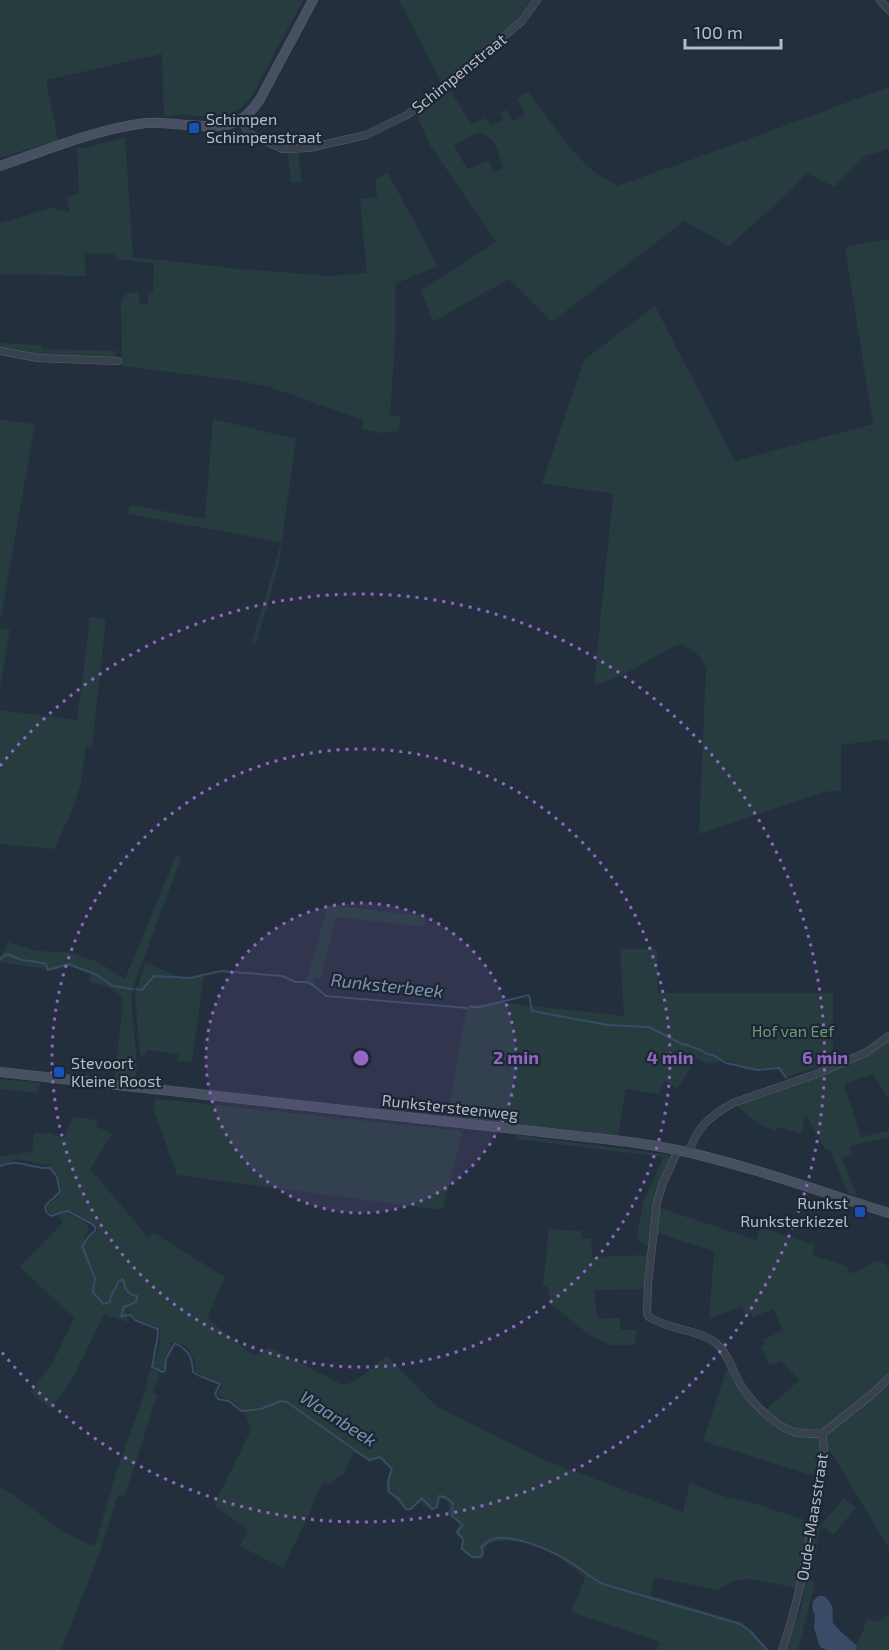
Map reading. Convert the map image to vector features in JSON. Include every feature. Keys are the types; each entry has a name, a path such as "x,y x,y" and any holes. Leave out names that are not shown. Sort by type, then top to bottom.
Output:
{"street":[{"path":"0,166 91,135 129,126 161,122 223,126 241,119 255,107 313,0"},
{"name":"Schimpenstraat","path":"241,119 252,135 282,149 309,148 366,135 407,115 426,101 521,22 537,0"},
{"path":"880,0 889,10"},
{"path":"0,351 38,358 118,362"},
{"path":"689,1152 699,1130 710,1118 733,1103 819,1073 867,1052 889,1036"},
{"name":"Runkstersteenweg","path":"0,1072 605,1138 689,1152 889,1213"},
{"path":"678,1150 657,1202 647,1314 664,1324 715,1342 723,1350 744,1391 783,1426 792,1431 822,1434"},
{"name":"Oude-Maasstraat","path":"782,1650 802,1581 824,1447 822,1434 889,1378"}],"green space":[{"path":"0,0 303,0 253,94 247,103 233,113 217,116 164,116 162,54 46,80 58,140 0,158"},
{"path":"399,0 531,0 513,24 442,85"},
{"path":"448,87 471,124 485,118 490,126 503,120 500,113 506,110 513,121 525,114 517,98 528,92 581,159 600,176 617,186 889,87 889,149 865,156 834,187 807,173 729,246 684,221 552,322 509,279 433,322 421,290 496,242 430,145 416,114","holes":["478,132 485,135 496,146 503,168 494,172 489,161 467,169 454,145"]},
{"path":"125,137 133,257 331,276 367,273 360,199 377,197 375,179 388,173 438,266 395,284 395,341 390,415 400,416 399,431 381,433 362,429 363,420 270,387 122,366 121,299 127,293 139,292 139,304 148,304 149,293 153,293 154,263 116,259 115,254 84,253 86,276 0,274 0,223 55,207 57,211 64,209 66,213 70,212 67,197 79,193 77,147 84,148"},
{"path":"298,152 302,182 291,183 288,153"},
{"path":"889,239 889,747 887,739 841,745 841,792 824,792 699,834 706,668 698,655 683,644 676,645 623,675 595,685 613,494 542,483 584,360 655,306 735,461 873,424 845,247"},
{"path":"0,343 41,345 42,349 116,351 116,359 19,353 0,350"},
{"path":"213,419 296,439 279,561 256,644 251,643 281,542 128,514 130,505 205,519"},
{"path":"0,420 35,424 0,622"},
{"path":"90,617 106,619 92,747 86,746 81,783 72,811 54,849 0,844 0,710 77,720"},
{"path":"0,628 10,630 0,689"},
{"path":"176,856 181,858 132,990 137,1067 135,1080 114,1081 123,1006 121,1005 122,997 111,989 89,981 90,974 69,966 46,969 0,962 0,958 8,942 36,951 67,952 98,962 125,979"},
{"path":"328,905 426,916 424,927 336,917 321,978 315,979 314,987 306,982"},
{"name":"Hof van Eef","path":"620,949 657,949 658,993 833,993 833,1062 786,1077 779,1067 755,1069 723,1060 709,1064 696,1059 677,1089 665,1080 659,1094 626,1089 618,1135 448,1117 467,1005 505,1003 624,1016"},
{"path":"145,963 184,978 204,973 192,1062 178,1061 178,1054 146,1050 146,1055 140,1055 135,996"},
{"path":"889,1039 889,1100 873,1074 844,1084 861,1137 889,1131 889,1137 850,1146 852,1154 842,1158 857,1196 848,1192 829,1149 825,1149 806,1115 801,1134 778,1127 776,1131 760,1125 737,1106 792,1085"},
{"path":"0,1079 40,1083 38,1093 0,1089"},
{"path":"155,1099 463,1131 443,1209 434,1209 177,1175 153,1108"},
{"path":"73,1117 97,1120 96,1126 112,1134 90,1169 148,1237 154,1233 225,1277 208,1315 209,1320 252,1354 258,1354 268,1348 277,1351 343,1385 361,1377 387,1356 437,1407 542,1459 683,1512 690,1483 728,1498 753,1503 821,1525 810,1581 815,1583 798,1650 785,1650 801,1609 804,1590 768,1582 746,1579 735,1581 716,1590 655,1577 650,1595 743,1623 769,1650 657,1650 660,1642 571,1612 585,1578 565,1561 540,1548 513,1541 500,1541 487,1545 481,1559 474,1559 460,1548 462,1540 457,1535 457,1529 460,1523 447,1514 448,1501 440,1498 436,1508 430,1509 420,1503 409,1510 386,1491 390,1468 376,1457 371,1462 354,1452 344,1475 337,1477 331,1484 323,1483 283,1568 240,1546 248,1530 214,1505 251,1430 244,1413 231,1400 217,1394 222,1386 221,1383 196,1372 195,1361 190,1354 190,1349 175,1341 165,1357 165,1369 158,1369 154,1366 160,1342 160,1330 157,1326 136,1319 126,1309 128,1322 104,1314 74,1376 51,1409 30,1392 53,1362 74,1318 20,1267 63,1222 59,1217 61,1213 68,1213 88,1225 89,1231 83,1238 88,1241 97,1230 89,1221 71,1211 62,1210 54,1214 49,1212 47,1206 57,1198 62,1189 58,1176 48,1165 17,1159 0,1165 0,1156 32,1152 34,1133 46,1134 47,1132 64,1138"},
{"path":"517,1135 669,1155 671,1161 647,1245 637,1236 644,1199 664,1157 516,1139"},
{"path":"659,1208 757,1240 760,1227 815,1245 812,1255 846,1266 850,1274 877,1261 886,1264 889,1270 889,1549 831,1452 826,1451 817,1477 703,1441 728,1365 745,1396 795,1435 823,1438 787,1424 767,1409 799,1380 781,1361 769,1365 761,1347 765,1344 763,1340 783,1330 773,1309 753,1317 751,1314 746,1316 742,1306 709,1319 714,1251 656,1233"},
{"path":"549,1229 582,1231 581,1238 591,1239 592,1257 648,1255 644,1289 594,1290 597,1319 620,1318 621,1330 637,1330 634,1345 611,1345 592,1337 552,1305 547,1286 543,1286"},
{"path":"150,1369 160,1372 153,1393 157,1395 125,1496 118,1495 99,1555 61,1650 0,1650 0,1487 58,1528 82,1542 95,1546 116,1473 144,1395"},
{"path":"844,1498 856,1508 833,1535 821,1525"},
{"path":"889,1614 889,1650 855,1650 868,1618 878,1622"}],"water":[{"path":"818,1596 824,1596 830,1602 833,1623 857,1646 856,1650 827,1650 820,1647 814,1628 815,1615 812,1608 813,1601"}],"waterway":[{"name":"Runksterbeek","path":"0,959 7,954 22,960 46,964 48,970 69,964 97,975 113,986 133,989"},
{"name":"Runksterbeek","path":"136,989 142,990 154,976 191,978 221,971 282,976 296,982 313,985 326,996 467,1008"},
{"name":"Runksterbeek","path":"471,1007 480,1007 529,995 532,1011 608,1025 649,1027 726,1063 757,1070 779,1068 786,1078"},
{"name":"Waanbeek","path":"0,1166 19,1163 50,1168 57,1177 60,1191 45,1207 47,1213 52,1216 68,1211 95,1227 95,1231 82,1246 95,1278 93,1292 103,1304 110,1302 118,1282 123,1279 127,1291 137,1296 136,1302 124,1307 121,1316 131,1315 135,1320 158,1329 152,1367 163,1372 165,1370 166,1359 175,1343 189,1355 193,1372 220,1384 215,1394 218,1399 229,1401 241,1411 261,1409 281,1401 287,1402 369,1460 380,1457 392,1469 388,1481 389,1492 399,1499 406,1509 411,1509 422,1498 432,1509 437,1507 439,1496 453,1503 452,1516 463,1525 457,1532 463,1539 462,1549 472,1557 480,1557 483,1554 481,1547 493,1539 524,1541 559,1555 603,1584 740,1624 751,1632 767,1650"}],"place":[{"name":"Schimpen Schimpenstraat","path":"194,128"},
{"name":"Stevoort Kleine Roost","path":"59,1072"},
{"name":"Runkst Runksterkiezel","path":"860,1212"}]}
